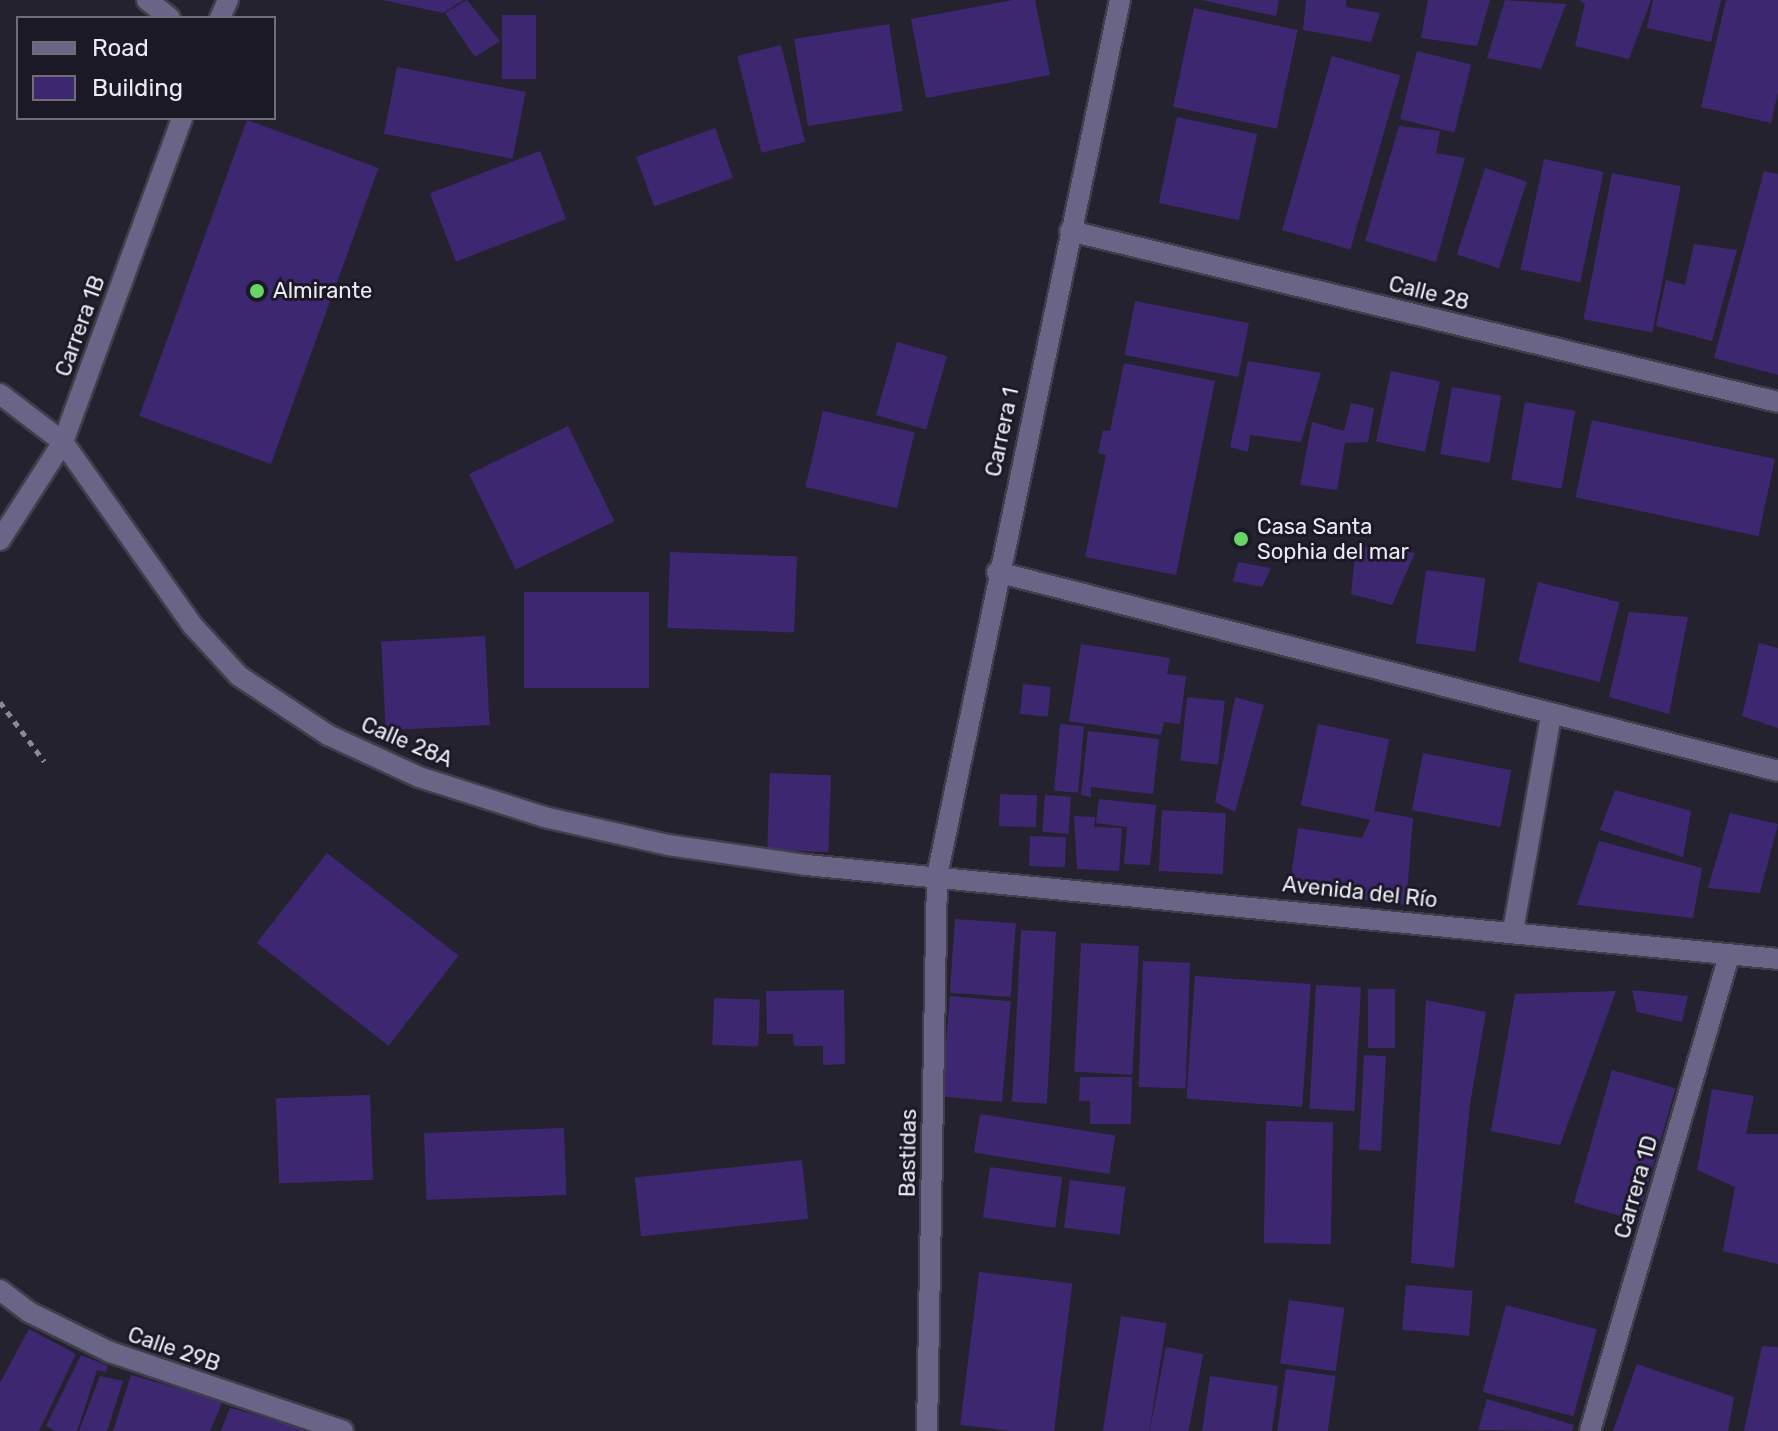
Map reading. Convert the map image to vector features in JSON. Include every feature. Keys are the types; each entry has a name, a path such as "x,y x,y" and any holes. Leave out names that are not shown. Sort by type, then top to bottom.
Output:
{"street":[{"path":"147,0 167,16"},
{"name":"Carrera 1","path":"937,876 997,572 1120,0"},
{"name":"Carrera 1B","path":"0,540 63,442 181,120"},
{"name":"Calle 28","path":"1070,231 1778,402"},
{"name":"Calle 28A","path":"0,394 63,442 193,626 239,676 328,735 419,777 544,817 699,850 937,876"},
{"path":"997,572 1778,771"},
{"path":"1513,931 1551,715"},
{"name":"Avenida del Río","path":"937,876 1778,959"},
{"name":"Bastidas","path":"927,1431 937,876"},
{"name":"Carrera 1D","path":"1590,1431 1729,956"},
{"name":"Calle 29B","path":"0,1290 29,1312 110,1352 343,1431"}],"path":[{"path":"0,702 44,761"}],"building":[{"path":"383,0 464,0 443,13"},
{"path":"467,0 500,41 475,57 445,13"},
{"path":"1013,0 1035,0 1050,75 926,98 911,19"},
{"path":"1201,0 1279,0 1276,16"},
{"path":"1306,0 1346,0 1346,7 1380,13 1371,42 1303,30"},
{"path":"1428,0 1490,0 1477,46 1421,38"},
{"path":"1505,0 1566,4 1541,69 1487,58"},
{"path":"1579,0 1651,0 1629,59 1575,46 1585,4"},
{"path":"1653,0 1721,0 1711,42 1647,28"},
{"path":"1726,0 1778,0 1778,92 1771,123 1701,107"},
{"path":"1194,8 1298,30 1277,129 1173,107"},
{"path":"502,15 536,15 536,79 502,79"},
{"path":"889,24 903,111 808,126 794,39"},
{"path":"781,45 805,142 762,153 737,56"},
{"path":"1417,51 1471,65 1454,132 1400,119"},
{"path":"1332,56 1400,76 1350,250 1282,230"},
{"path":"397,67 526,92 513,159 384,134"},
{"path":"1177,117 1257,134 1239,220 1159,203"},
{"name":"Almirante","path":"247,120 379,168 271,464 139,416"},
{"path":"1399,126 1440,131 1436,153 1465,158 1436,262 1365,241"},
{"path":"715,128 733,178 654,207 636,157"},
{"path":"540,151 566,219 456,261 430,193"},
{"path":"1544,159 1604,172 1580,282 1521,270"},
{"path":"1485,168 1527,182 1499,268 1457,255"},
{"path":"1764,171 1778,174 1778,375 1714,358"},
{"path":"1612,173 1681,186 1652,333 1584,319"},
{"path":"1694,244 1737,250 1712,341 1656,326 1666,280 1685,285"},
{"path":"1135,301 1249,323 1238,377 1125,355"},
{"path":"897,342 947,356 926,429 876,415"},
{"path":"1248,361 1321,373 1301,442 1250,435 1248,452 1230,447"},
{"path":"1124,363 1215,381 1176,575 1085,557 1106,455 1098,453 1103,430 1110,431"},
{"path":"1391,371 1440,381 1425,452 1376,441"},
{"path":"1452,387 1501,396 1489,463 1440,454"},
{"path":"1525,402 1575,411 1562,489 1511,480"},
{"path":"1351,403 1374,408 1368,442 1345,443 1337,490 1300,485 1312,422 1344,431"},
{"path":"823,411 915,432 897,508 805,487"},
{"path":"1592,420 1775,459 1758,536 1576,497"},
{"path":"568,426 614,521 516,569 469,474"},
{"path":"1356,545 1415,553 1392,605 1351,594"},
{"path":"670,552 797,556 794,632 667,628"},
{"path":"1238,562 1271,568 1262,587 1233,581"},
{"path":"1426,570 1485,578 1475,652 1416,643"},
{"path":"1538,582 1620,602 1600,682 1518,662"},
{"path":"524,592 649,592 649,688 524,688"},
{"path":"1629,612 1688,617 1669,714 1609,697"},
{"path":"485,636 490,725 386,730 381,641"},
{"path":"1759,643 1778,648 1778,728 1742,716"},
{"path":"1081,644 1170,658 1167,674 1186,676 1180,724 1164,722 1161,735 1069,721"},
{"path":"1023,684 1051,687 1048,717 1020,714"},
{"path":"1187,697 1225,701 1218,765 1180,761"},
{"path":"1235,697 1264,705 1235,812 1215,802"},
{"path":"1060,724 1084,726 1078,793 1054,791"},
{"path":"1318,724 1389,739 1372,820 1301,805"},
{"path":"1088,731 1159,739 1153,794 1091,787 1091,797 1081,795"},
{"path":"1423,753 1511,770 1500,827 1412,810"},
{"path":"770,773 831,775 828,852 767,850"},
{"path":"1615,790 1691,811 1683,857 1600,830"},
{"path":"1000,794 1037,795 1036,827 999,826"},
{"path":"1045,795 1071,797 1068,834 1042,832"},
{"path":"1099,799 1156,805 1150,865 1124,864 1127,827 1096,823"},
{"path":"1162,810 1226,813 1223,874 1159,871"},
{"path":"1374,811 1413,818 1406,905 1289,890 1298,828 1362,838"},
{"path":"1730,813 1778,824 1760,893 1708,888"},
{"path":"1074,816 1095,817 1094,827 1122,828 1119,871 1077,869"},
{"path":"1030,836 1066,837 1065,867 1029,866"},
{"path":"1599,841 1702,868 1693,918 1577,905"},
{"path":"327,853 459,956 388,1046 257,943"},
{"path":"955,919 1016,923 1011,997 950,993"},
{"path":"1021,930 1056,932 1047,1104 1012,1102"},
{"path":"1081,943 1139,946 1132,1075 1074,1072"},
{"path":"1143,961 1190,963 1186,1089 1139,1087"},
{"path":"1195,976 1311,984 1302,1107 1186,1099"},
{"path":"1316,985 1361,987 1354,1111 1310,1109"},
{"path":"1368,989 1395,989 1395,1048 1368,1048"},
{"path":"844,990 845,1064 823,1065 823,1046 794,1046 793,1034 767,1034 766,991"},
{"path":"1632,990 1688,996 1682,1022 1637,1012"},
{"path":"1616,991 1560,1145 1491,1131 1515,994"},
{"path":"950,996 1011,1001 1002,1102 941,1097"},
{"path":"714,998 760,1000 758,1047 712,1045"},
{"path":"1426,1000 1486,1012 1470,1104 1454,1268 1411,1263"},
{"path":"1364,1055 1386,1056 1381,1151 1359,1150"},
{"path":"1612,1070 1675,1088 1637,1221 1574,1203"},
{"path":"1080,1077 1132,1077 1131,1124 1090,1124 1090,1101 1079,1101"},
{"path":"1712,1089 1754,1096 1746,1134 1778,1134 1778,1264 1723,1251 1735,1187 1697,1170"},
{"path":"370,1095 373,1180 279,1183 276,1098"},
{"path":"980,1114 1115,1135 1109,1174 974,1153"},
{"path":"1266,1121 1333,1122 1331,1244 1264,1243"},
{"path":"564,1128 566,1195 426,1200 424,1133"},
{"path":"802,1160 808,1219 641,1236 635,1178"},
{"path":"990,1167 1062,1177 1055,1228 983,1218"},
{"path":"1070,1180 1126,1187 1120,1234 1064,1228"},
{"path":"979,1272 1072,1283 1054,1431 1010,1431 960,1425"},
{"path":"1406,1285 1473,1291 1469,1336 1402,1330"},
{"path":"1289,1300 1344,1308 1336,1371 1280,1363"},
{"path":"1506,1305 1597,1329 1574,1416 1483,1392"},
{"path":"1121,1316 1166,1323 1149,1431 1103,1431"},
{"path":"29,1329 76,1354 39,1431 0,1431 0,1383"},
{"path":"1762,1346 1778,1347 1778,1431 1744,1431"},
{"path":"1166,1347 1203,1354 1188,1431 1150,1431"},
{"path":"81,1355 108,1366 106,1372 97,1370 77,1431 55,1431 46,1426"},
{"path":"1637,1364 1734,1397 1728,1431 1613,1431"},
{"path":"1286,1369 1336,1376 1328,1431 1277,1431"},
{"path":"131,1375 223,1401 210,1431 113,1431"},
{"path":"100,1376 123,1381 107,1431 79,1431"},
{"path":"1210,1376 1278,1386 1272,1431 1202,1431"},
{"path":"1487,1399 1574,1425 1572,1431 1478,1430"},
{"path":"230,1408 311,1430 311,1431 221,1431"}],"place":[{"name":"Almirante","path":"257,291"},
{"name":"Casa Santa Sophia del mar","path":"1241,539"}]}
